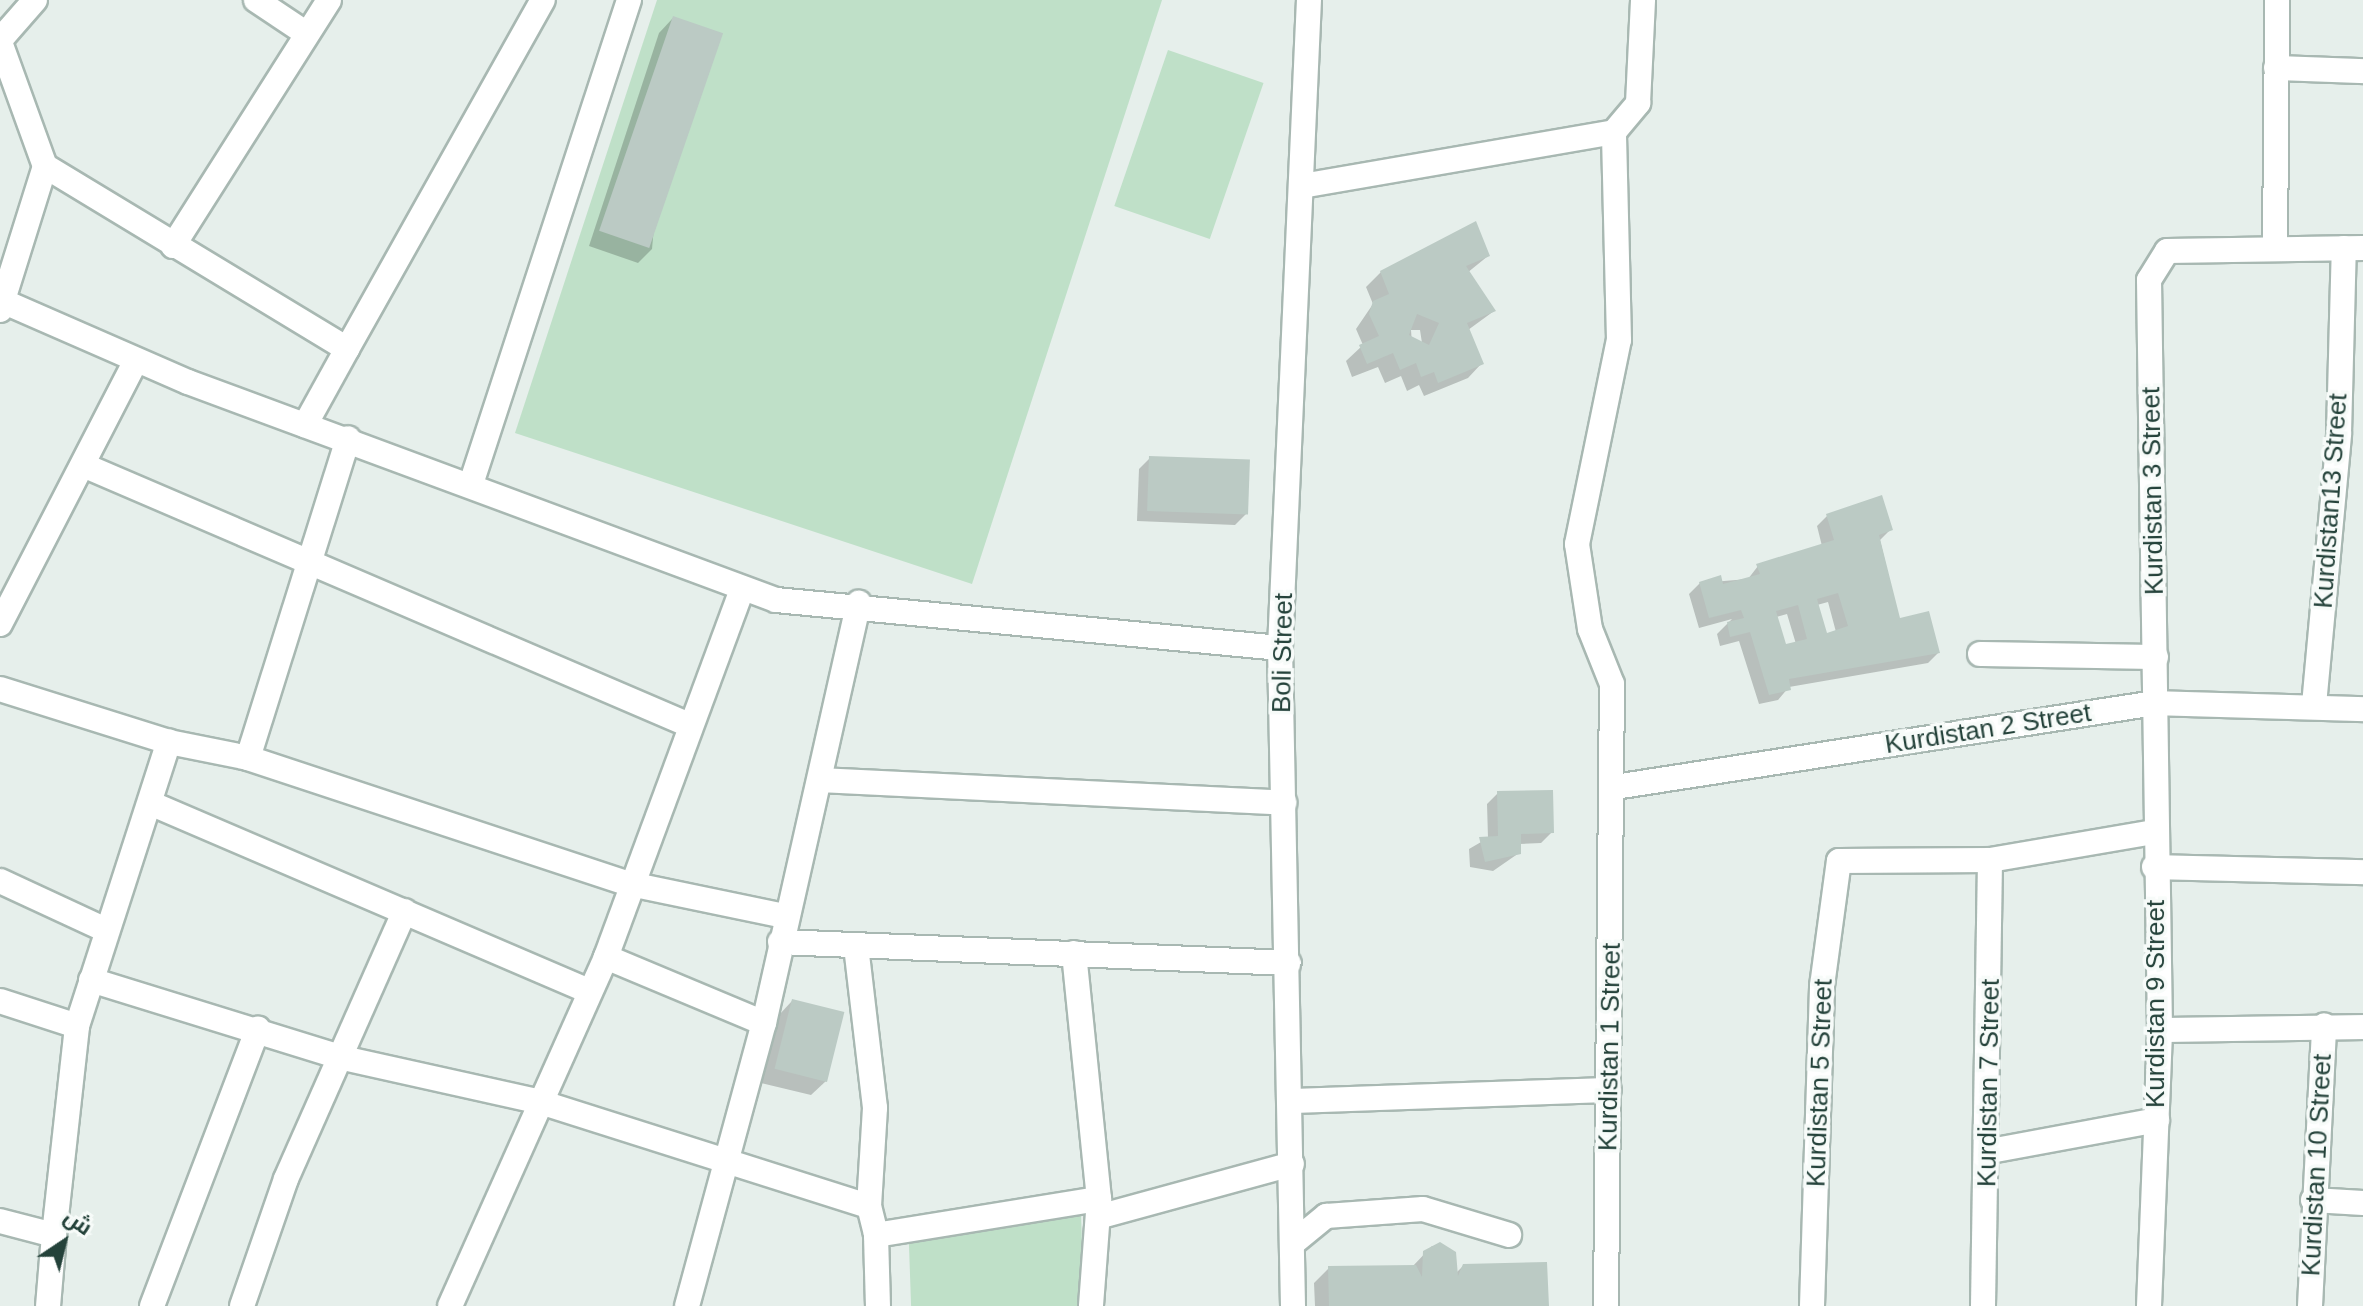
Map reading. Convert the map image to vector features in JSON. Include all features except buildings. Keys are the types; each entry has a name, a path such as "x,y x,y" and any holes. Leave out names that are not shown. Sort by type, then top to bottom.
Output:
{"street":[{"path":"35,0 0,41 45,166 2,304 305,425 348,438 776,600 859,603 1280,648"},
{"path":"256,0 307,34"},
{"path":"173,246 329,0"},
{"path":"305,425 543,0"},
{"path":"471,484 629,0"},
{"name":"Boli Street","path":"1293,1306 1289,963 1280,648 1309,0"},
{"path":"1302,186 1614,132 1638,103 1643,0"},
{"path":"2277,0 2275,247 2353,248"},
{"path":"2276,68 2363,71"},
{"name":"Kurdistan 1 Street","path":"1606,1306 1615,787 1612,684 1590,629 1577,544 1619,340 1614,132"},
{"path":"45,166 347,349"},
{"name":"Kurdistan 3 Street","path":"2155,703 2149,280 2167,251 2275,247"},
{"name":"Kurdistan13 Street","path":"2314,705 2351,434 2353,248"},
{"path":"0,624 136,360"},
{"path":"248,758 312,563 348,438"},
{"path":"83,465 689,725"},
{"path":"450,1306 537,1101 587,990 606,957 630,884 742,589"},
{"path":"687,1306 724,1160 764,1023 785,916 821,780 859,603"},
{"path":"1980,654 2156,657"},
{"path":"0,689 169,742 248,758 630,884 785,916"},
{"name":"Kurdistan 2 Street","path":"1615,787 2155,703 2314,705 2363,709"},
{"name":"Kurdistan 9 Street","path":"2149,1306 2160,1030 2154,867 2155,703"},
{"path":"48,1306 77,1026 104,929 169,742"},
{"path":"821,780 1284,803"},
{"path":"150,803 587,990"},
{"path":"1990,860 2154,832"},
{"name":"Kurdistan 5 Street","path":"1812,1306 1822,986 1839,861 1990,860"},
{"name":"Kurdistan 7 Street","path":"1983,1306 1990,1151 1990,860"},
{"path":"2154,867 2363,872"},
{"path":"0,881 104,929"},
{"path":"242,1306 286,1179 343,1058 405,911"},
{"path":"780,942 1289,963"},
{"path":"856,946 875,1108 869,1206 876,1235 878,1306"},
{"path":"1074,953 1099,1208 1091,1306"},
{"path":"606,957 764,1023"},
{"path":"91,980 258,1029 343,1058 537,1101 869,1206"},
{"path":"0,1001 77,1026"},
{"path":"2160,1030 2324,1025 2363,1027"},
{"name":"Kurdistan 10 Street","path":"2310,1306 2324,1025"},
{"path":"152,1306 258,1029"},
{"path":"1291,1101 1609,1090"},
{"path":"1990,1151 2157,1120"},
{"path":"876,1235 1099,1208 1292,1164"},
{"path":"2313,1200 2363,1203"},
{"path":"1293,1243 1326,1216 1423,1209 1509,1235"},
{"path":"0,1221 54,1235"}],"green space":[{"path":"657,0 1162,0 972,584 515,433"},
{"path":"1168,50 1263,83 1210,239 1114,206"},
{"path":"1081,1214 1084,1306 911,1306 908,1220"}]}
